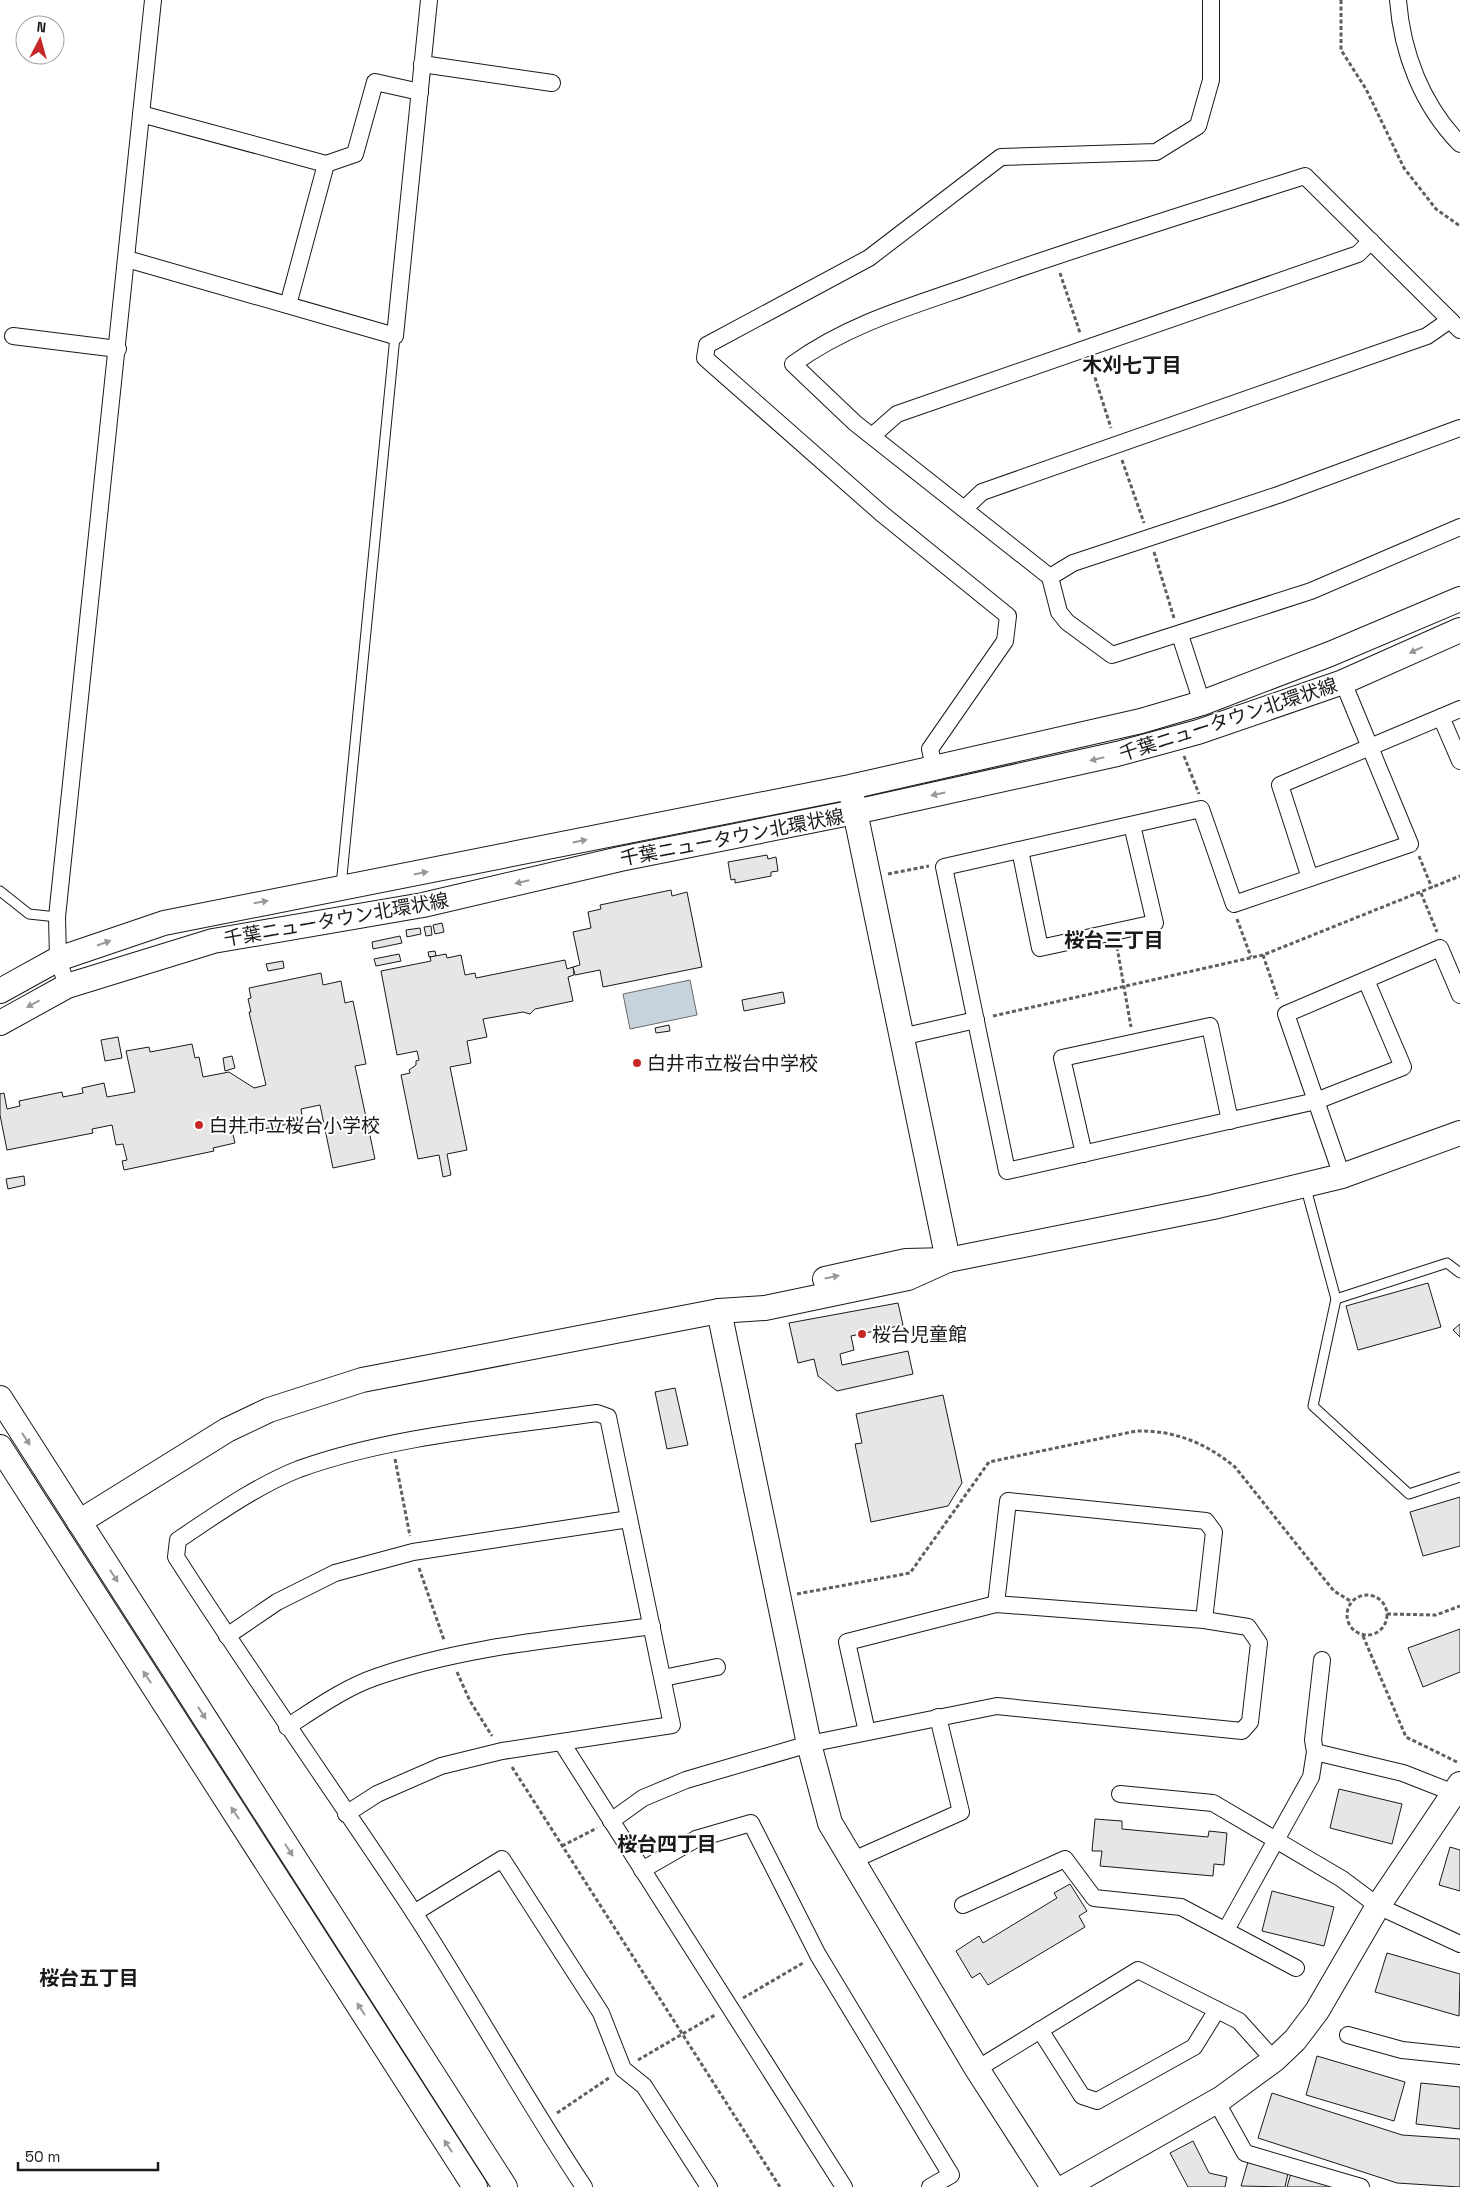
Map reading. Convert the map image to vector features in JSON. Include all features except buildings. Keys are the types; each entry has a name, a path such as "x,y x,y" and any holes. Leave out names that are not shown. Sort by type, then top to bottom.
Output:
{"street":[{"path":"67,986 58,959 57,917 118,349 153,0"},
{"path":"126,259 395,336 429,0"},
{"path":"934,767 930,749 1005,641 1008,616 881,513 705,358 707,344 869,258 1001,157 1156,152 1198,126 1210,80 1210,0"},
{"path":"1398,0 1406,47 1419,85 1440,120 1460,144"},
{"path":"422,64 552,83"},
{"path":"141,114 326,164 355,154 375,82 420,92"},
{"path":"288,305 326,164"},
{"path":"964,509 982,492 1455,325 1306,176 1054,256 867,322 819,345 793,364 872,436 964,509 1050,576 1059,612 1067,622 1112,655 1180,635 1311,591 1460,527"},
{"path":"872,436 898,414 1358,254 1371,241"},
{"path":"13,336 118,349"},
{"path":"1050,576 1073,563 1278,495 1460,428"},
{"name":"千葉ニュータウン北環状線","path":"0,991 58,959 164,923 245,905 341,889 850,787 1141,721 1202,703 1330,654 1460,599"},
{"name":"千葉ニュータウン北環状線","path":"0,1023 67,986 213,941 423,905 620,859 855,812 1118,754 1198,732 1343,682 1460,630"},
{"path":"1180,635 1202,703"},
{"path":"1343,682 1410,844 1234,904 1201,809 944,867 1007,1170 1316,1101 1403,1067 1366,980"},
{"path":"1310,878 1280,784 1460,709"},
{"path":"1441,717 1460,762"},
{"path":"850,787 948,1260"},
{"path":"1020,850 1040,948 1155,924 1132,825"},
{"path":"1342,1176 1286,1014 1440,948 1460,995"},
{"path":"901,1037 976,1020"},
{"path":"1084,1154 1062,1058 1210,1026 1230,1121"},
{"path":"79,1522 227,1430 269,1410 319,1392 362,1380 719,1311 756,1293 906,1261 948,1260 1213,1207 1342,1176 1460,1133"},
{"path":"719,1311 809,1744 830,1823 977,2069 1053,2187"},
{"path":"0,1398 505,2187"},
{"path":"346,1814 406,1779 441,1766 502,1751 672,1726 608,1417 597,1413 392,1443 299,1470 237,1500 178,1540 176,1557 287,1727 346,1814 414,1913 542,2124 584,2187"},
{"path":"0,1447 475,2187"},
{"path":"996,1604 1008,1500 1206,1521 1214,1532 1204,1620"},
{"path":"227,1636 277,1602 335,1574 413,1552 629,1519"},
{"path":"611,1821 643,1798 686,1780 809,1744 997,1706 1242,1731 1250,1722 1259,1643 1248,1627 1204,1620 996,1604 847,1642 867,1732"},
{"path":"287,1727 328,1700 375,1677 450,1656 652,1626"},
{"path":"1226,1930 1311,1777 1315,1752 1313,1740 1322,1660"},
{"path":"663,1678 717,1667"},
{"path":"851,1861 961,1812 938,1717"},
{"path":"562,1743 844,2187"},
{"path":"1065,2187 1216,2101 1274,2060 1295,2040 1317,2011 1378,1906 1454,1799 1403,1773 1315,1752"},
{"path":"1120,1794 1213,1803 1342,1879 1378,1906 1460,1944"},
{"path":"642,1870 696,1839 751,1823 818,1954 951,2175 930,2187"},
{"path":"414,1913 502,1859 601,2012 622,2069 644,2086 709,2187"},
{"path":"963,1905 1065,1859 1094,1898 1182,1907 1296,1968"},
{"path":"977,2069 1138,1970 1238,2021 1274,2060"},
{"path":"1040,2030 1082,2096 1097,2101 1194,2047 1218,2010"},
{"path":"1348,2035 1402,2050 1460,2056"},
{"path":"1216,2101 1245,2153 1361,2187"}],"lane":[{"path":"341,889 395,336"},
{"path":"0,891 29,914 57,917"},
{"path":"1305,1185 1336,1299 1313,1406 1409,1494 1460,1477"},
{"path":"1336,1299 1447,1263 1460,1273"}],"path":[{"path":"1341,0 1341,50 1366,90 1404,168 1436,209 1460,226"},
{"path":"1182,752 1200,799 1201,809"},
{"path":"1410,844 1416,850 1432,888"},
{"path":"884,875 928,866 944,867"},
{"path":"976,1020 1263,954 1460,876"},
{"path":"1421,893 1437,933 1440,948"},
{"path":"1234,904 1251,957"},
{"path":"1114,932 1134,1042"},
{"path":"1263,954 1281,1006 1286,1014"},
{"path":"392,1443 413,1552 450,1656 470,1701 780,2187"},
{"path":"1367,1595 1382,1601 1387,1614 1386,1621 1380,1631 1373,1635 1363,1636 1354,1631 1348,1624 1346,1614 1348,1606 1357,1597 1367,1595"},
{"path":"1387,1614 1436,1615 1460,1606"},
{"path":"1363,1636 1406,1737 1460,1764"},
{"path":"562,1846 611,1821"},
{"path":"542,2124 622,2069 818,1954"}],"shaded area":[{"path":"690,980 697,1015 630,1029 623,994"}],"place":[{"name":"白井市立桜台中学校","path":"637,1063"},
{"name":"白井市立桜台小学校","path":"199,1125"},
{"name":"桜台児童館","path":"862,1334"}],"district":[{"name":"木刈七丁目","path":"1132,365"},
{"name":"桜台三丁目","path":"1114,940"},
{"name":"桜台四丁目","path":"667,1844"},
{"name":"桜台五丁目","path":"89,1978"}]}
